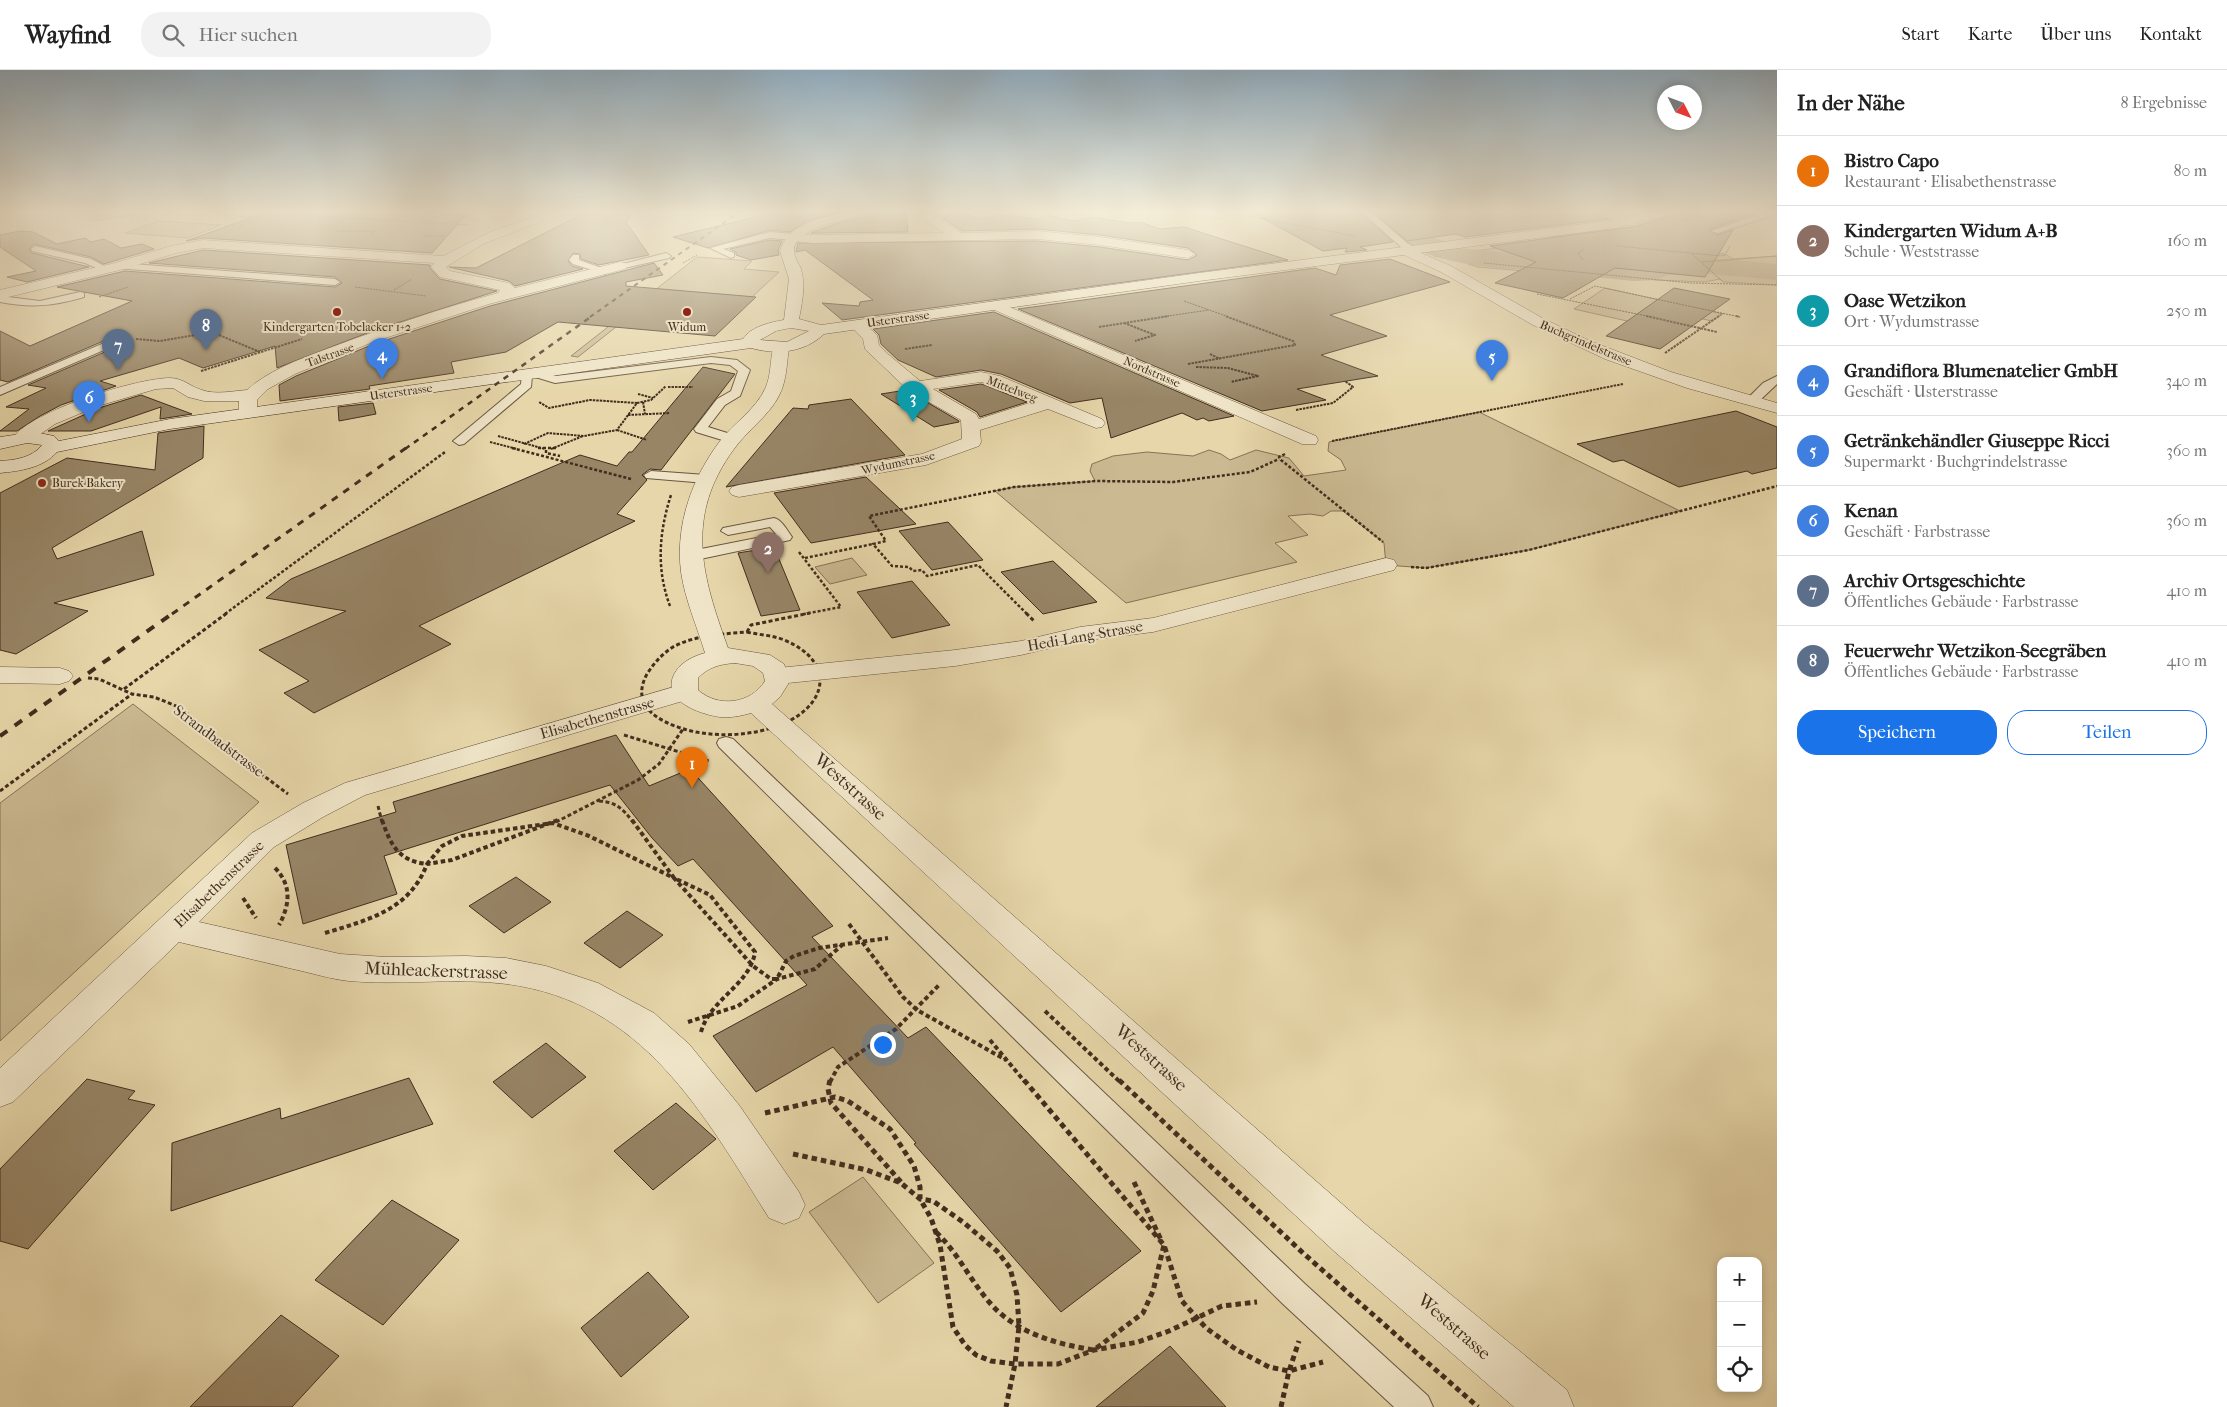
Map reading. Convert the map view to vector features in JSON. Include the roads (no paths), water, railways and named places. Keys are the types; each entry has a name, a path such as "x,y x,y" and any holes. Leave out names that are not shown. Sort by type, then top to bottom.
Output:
{"street":[{"path":"0,295 36,283 78,274"},
{"path":"452,274 504,286 508,290 504,295"},
{"name":"Talstrasse","path":"251,395 267,382 297,367 410,325 504,295 591,274"},
{"path":"791,322 796,279 795,274"},
{"name":"Usterstrasse","path":"819,330 1223,274"},
{"name":"Buchgrindelstrasse","path":"1456,274 1560,334 1644,368 1777,408"},
{"name":"Nordstrasse","path":"995,305 1309,440"},
{"path":"791,322 810,325 819,330 804,341 781,348 752,343 751,339 763,331 791,322"},
{"path":"858,325 871,338 871,346 893,370 915,387 970,418 971,427"},
{"name":"Usterstrasse","path":"2,468 34,459 51,448 153,426 752,343"},
{"path":"718,657 696,591 690,545 694,514 714,462 771,394 777,379 781,348"},
{"name":"Mittelweg","path":"915,387 980,377 994,380 1096,422"},
{"path":"22,438 27,432 59,416 114,396 162,383 178,384 201,396 251,395 248,413"},
{"name":"Mittelweg","path":"971,427 1049,403"},
{"name":"Wydumstrasse","path":"739,491 926,459 972,442 971,427"},
{"path":"0,443 22,438 49,441 52,444 51,448"},
{"name":"Hedi-Lang-Strasse","path":"778,676 955,658 1021,648 1080,634 1153,625 1386,565"},
{"path":"751,656 764,661 774,668 778,676 778,686 753,718 739,708 705,706 692,700 684,692 683,681 689,671 702,662 718,657 751,656"},
{"path":"0,675 60,676"},
{"name":"Elisabethenstrasse","path":"0,1090 173,928 263,840 313,810 355,789 684,692"},
{"name":"Weststrasse","path":"753,718 1350,1238 1529,1400"},
{"name":"Mühleackerstrasse","path":"173,928 267,939 346,968 475,969 535,976 556,981 600,1000 626,1014 650,1031 676,1054 750,1153 784,1205"}],"lane":[{"path":"232,274 335,282"},
{"path":"0,299 33,305 56,302 80,295"},
{"path":"0,391 116,341"},
{"path":"462,438 527,385 530,374 555,380 711,360 733,362 744,370 736,393 721,402 700,429 732,439"},
{"path":"1752,401 1767,384 1777,379"},
{"path":"651,475 706,479"},
{"path":"691,556 785,538 774,522 728,531"},
{"path":"721,754 918,929 1294,1294 1417,1407"}],"railway":[{"path":"590,317 650,274"},
{"path":"405,449 592,316"},
{"path":"172,614 406,448"},
{"path":"0,736 173,613"}],"place":[{"name":"Kindergarten Tobelacker 1+2","path":"337,312"},
{"name":"Widum","path":"687,312"},
{"name":"Feuerwehr Wetzikon-Seegräben","path":"206,350"},
{"name":"Archiv Ortsgeschichte","path":"118,370"},
{"name":"Grandiflora Blumenatelier GmbH","path":"382,379"},
{"name":"Getränkehändler Giuseppe Ricci","path":"1492,381"},
{"name":"Kenan","path":"89,422"},
{"name":"Oase Wetzikon","path":"913,422"},
{"name":"Burek Bakery","path":"42,483"},
{"name":"Kindergarten Widum A+B","path":"768,573"},
{"name":"Bistro Capo","path":"692,788"}]}
